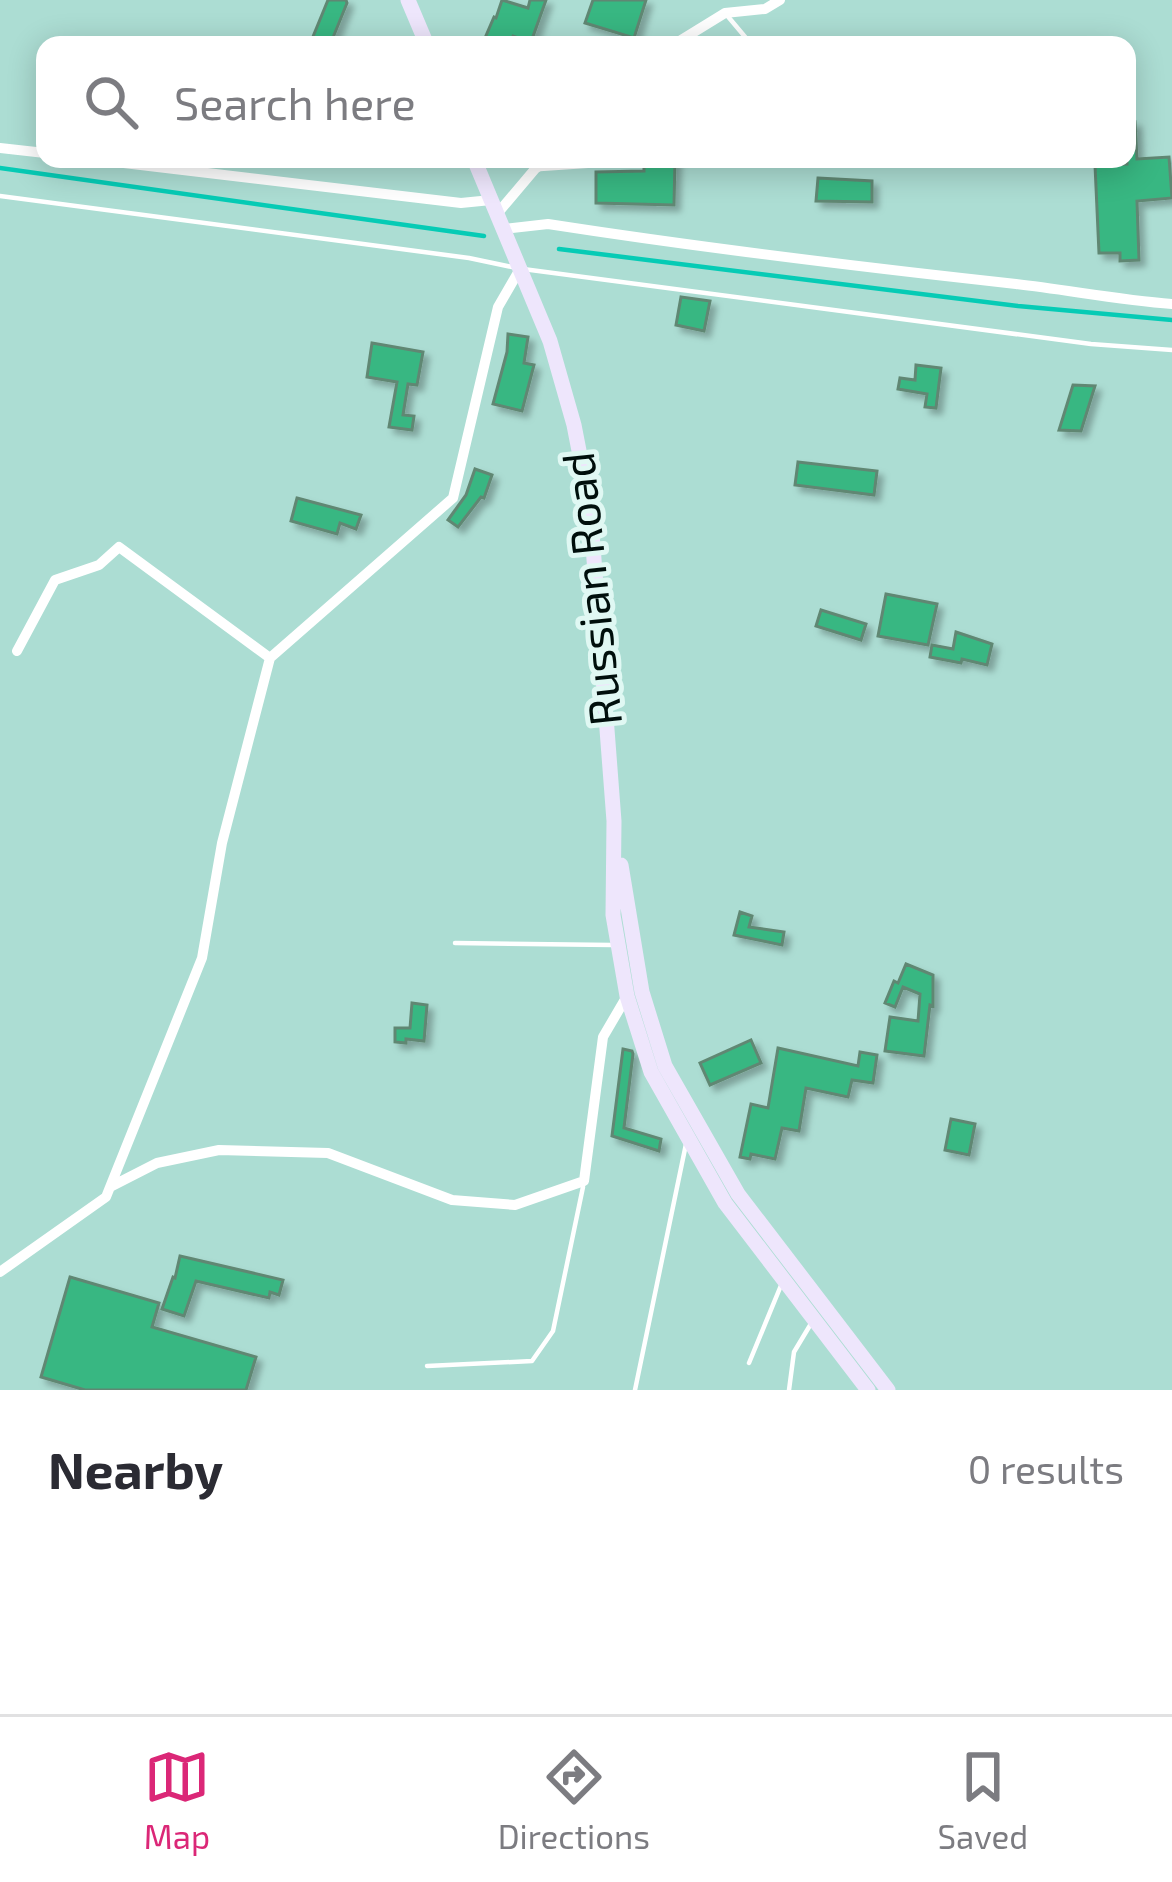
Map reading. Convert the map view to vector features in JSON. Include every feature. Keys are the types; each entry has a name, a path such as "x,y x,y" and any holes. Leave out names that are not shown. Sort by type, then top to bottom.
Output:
{"main road":[{"path":"408,0 423,36"},
{"name":"Russian Road","path":"478,168 550,341 574,425 590,507 614,820 642,992 665,1066 738,1194 888,1390"},
{"name":"Russian Road","path":"614,820 613,915 627,996 650,1072 725,1203 868,1390"}],"street":[{"path":"688,36 725,13 765,9 780,0"},
{"path":"0,148 36,152"},
{"path":"166,168 460,203 548,224 887,272 1172,304"},
{"path":"497,214 535,169"},
{"path":"0,1271 106,1197 202,958 223,843 270,658 453,498 498,307 520,269"},
{"path":"17,651 55,580 99,565 119,547 270,658"},
{"path":"110,1187 157,1163 219,1150 328,1153 452,1200 473,1202 514,1205 584,1181 603,1037 627,996"}],"lane":[{"path":"725,13 744,36"},
{"path":"535,169 551,168"},
{"path":"0,196 469,258 520,269 1091,344 1172,350"},
{"path":"455,943 618,945"},
{"path":"635,1390 688,1138"},
{"path":"428,1366 532,1361 553,1331 584,1181"},
{"path":"749,1364 784,1278"},
{"path":"788,1390 794,1352 814,1317"}],"building":[{"path":"328,0 346,0 334,36 313,36"},
{"path":"502,0 528,8 530,0 546,0 533,36 486,36"},
{"path":"593,0 646,0 635,36 585,23"},
{"path":"1136,140 1137,159 1169,157 1172,198 1137,201 1139,260 1120,261 1120,253 1099,253 1095,168 1136,168"},
{"path":"675,168 674,205 596,203 596,172"},
{"path":"818,178 872,181 872,202 816,201"},
{"path":"681,297 710,301 704,331 676,325"},
{"path":"508,334 528,337 524,363 534,365 522,411 493,404"},
{"path":"372,343 423,352 417,385 408,384 403,415 414,416 412,430 389,427 397,382 367,377"},
{"path":"916,365 941,368 936,408 925,407 927,394 898,389 900,378 915,380"},
{"path":"1073,385 1095,386 1081,431 1059,430"},
{"path":"798,462 877,471 874,495 795,485"},
{"path":"475,469 492,475 484,498 458,527 448,520 466,495"},
{"path":"297,498 361,515 356,529 340,523 337,534 291,521"},
{"path":"886,594 937,604 928,645 878,636"},
{"path":"821,610 866,624 861,640 816,626"},
{"path":"956,632 992,644 987,665 930,657 932,645 953,649"},
{"path":"740,912 752,916 749,927 784,932 782,945 734,935"},
{"path":"906,964 933,975 924,1056 885,1051 890,1017 918,1021 920,994 903,987 895,1007 885,1003"},
{"path":"412,1003 427,1005 424,1041 395,1042 395,1028 410,1028"},
{"path":"751,1040 761,1063 710,1085 700,1063"},
{"path":"778,1048 858,1066 860,1052 877,1055 873,1083 852,1080 848,1097 806,1088 799,1131 782,1128 775,1159 751,1154 750,1159 740,1157 751,1104 768,1108"},
{"path":"623,1049 633,1054 624,1128 661,1139 659,1151 612,1136"},
{"path":"951,1119 975,1124 969,1155 945,1150"},
{"path":"180,1256 283,1280 279,1295 270,1292 269,1298 196,1281 184,1316 162,1309"},
{"path":"70,1277 159,1303 152,1327 256,1357 246,1390 85,1390 41,1377"}],"waterway":[{"path":"0,168 484,236"},
{"path":"559,249 1018,306 1172,320"}]}
